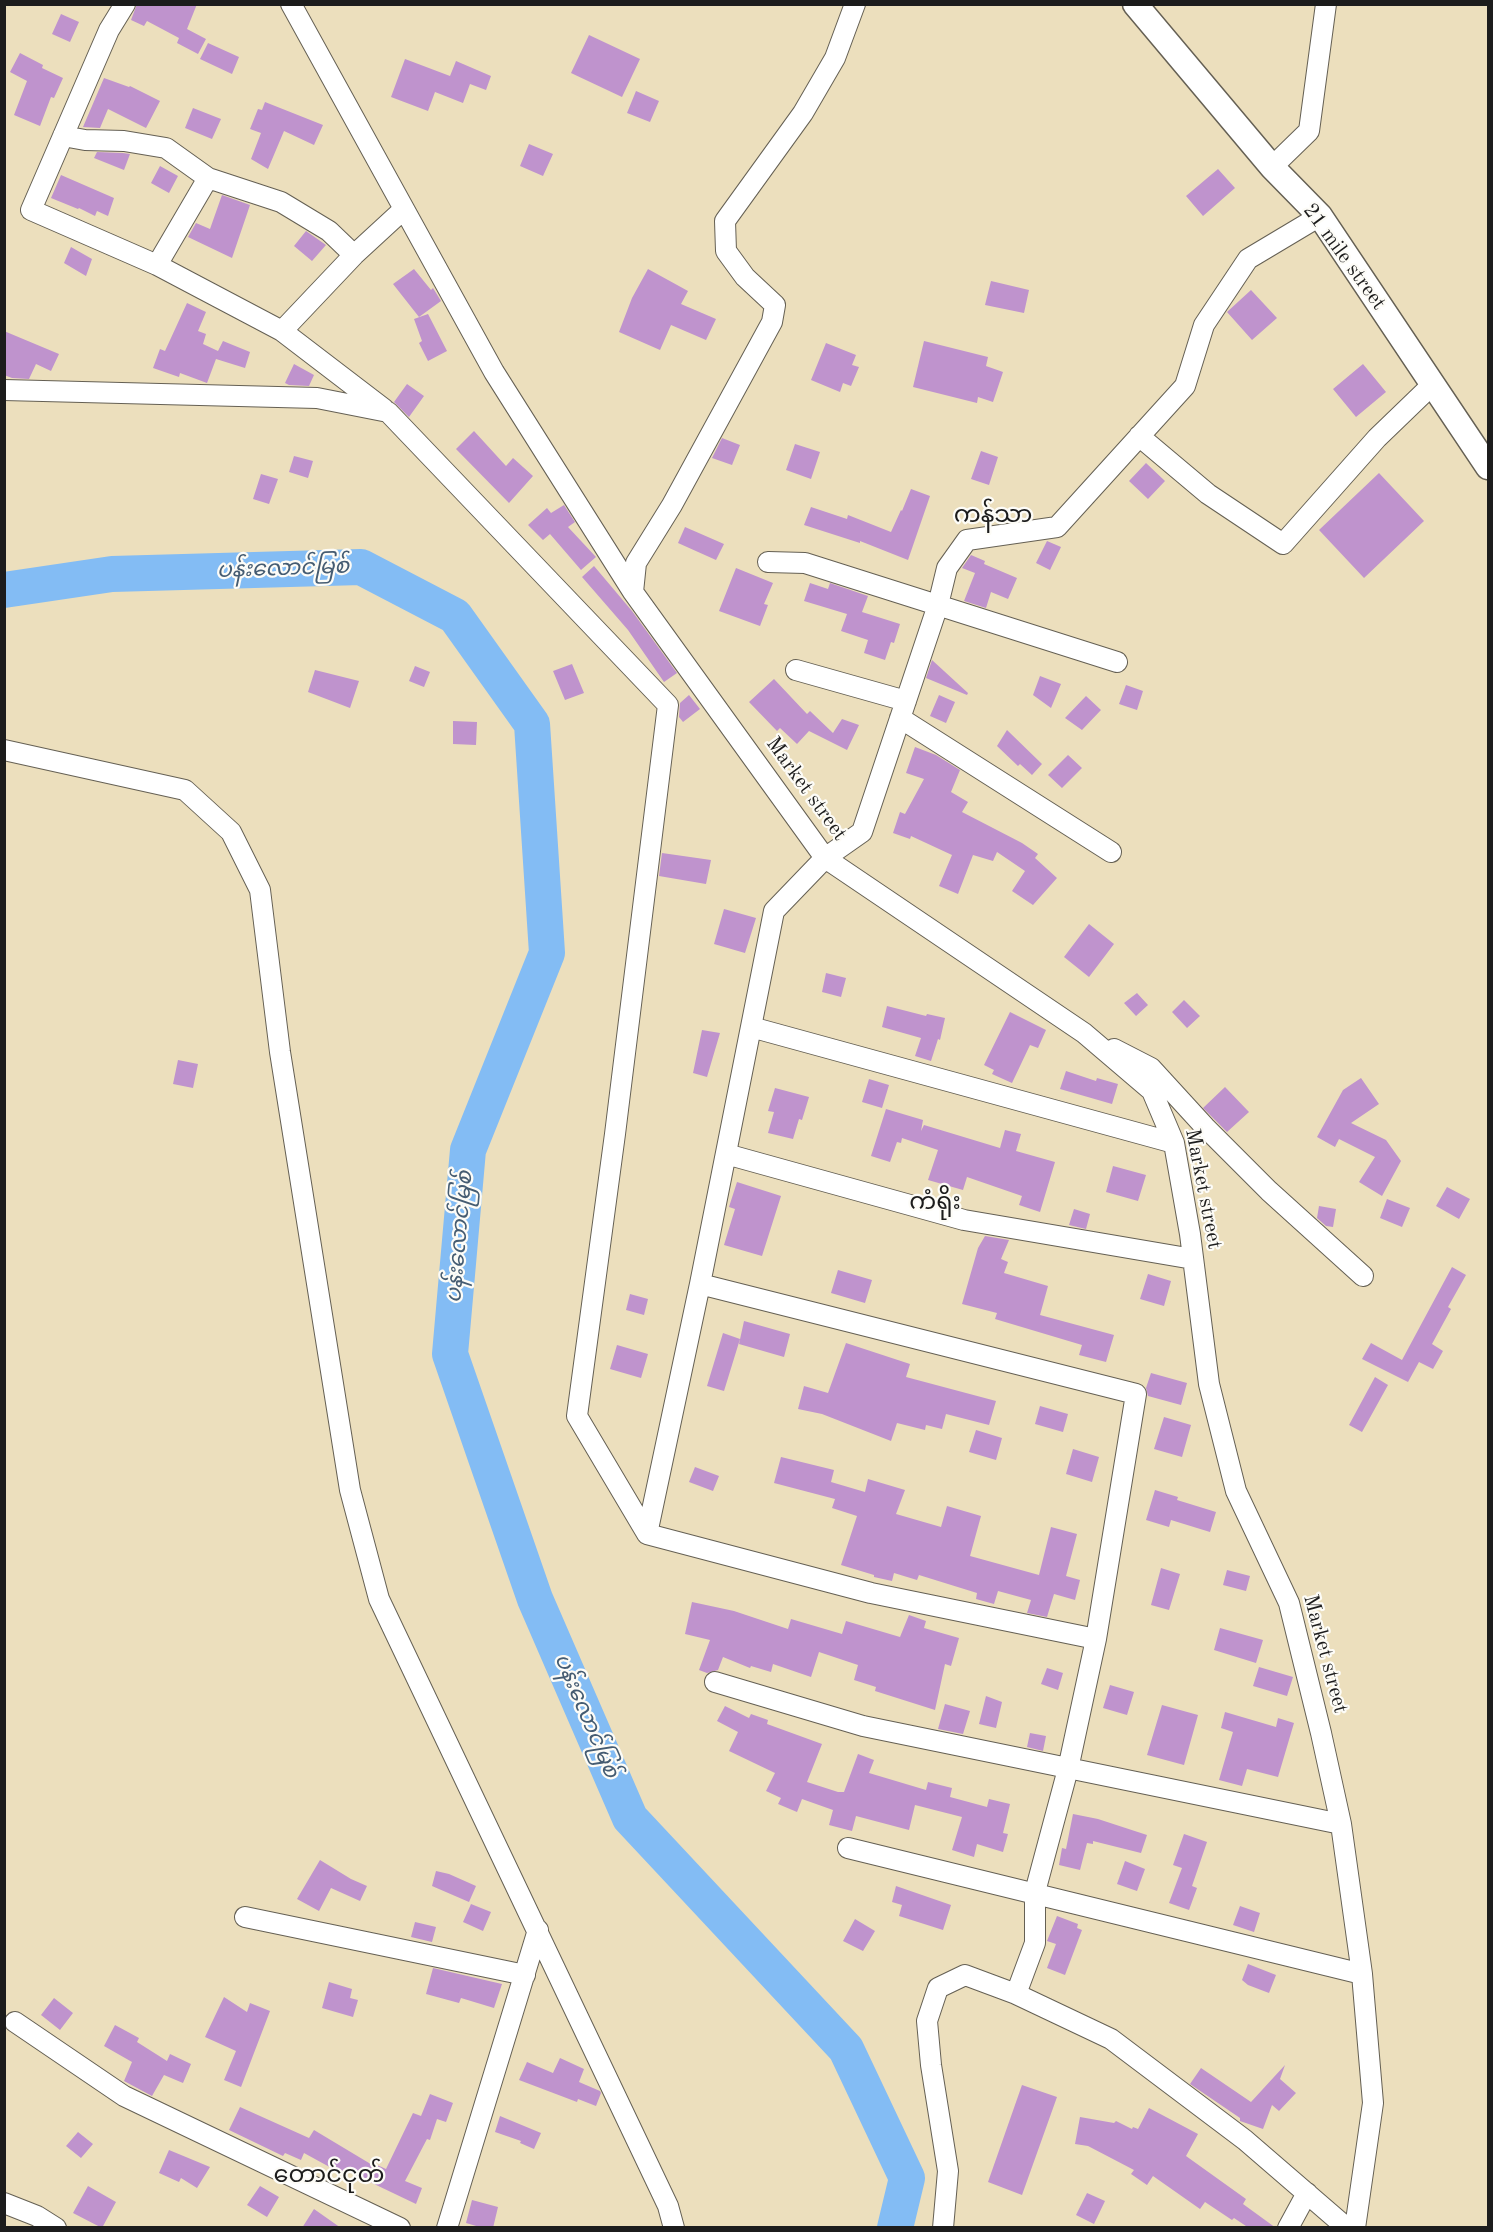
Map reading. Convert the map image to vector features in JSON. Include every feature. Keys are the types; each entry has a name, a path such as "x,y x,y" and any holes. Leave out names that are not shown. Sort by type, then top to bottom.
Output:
{"street":[{"path":"125,4 109,30 31,210 157,265 282,331 388,412 668,705 614,1145 577,1416 647,1534 871,1593 1096,1639"},
{"name":"Market street","path":"291,4 494,372 633,592 825,858 1084,1033 1152,1091 1174,1143 1193,1259 1209,1383 1236,1491 1289,1603 1341,1824 1362,1974 1373,2103 1355,2228"},
{"path":"633,592 636,563 672,505 772,322 774,305 745,277 726,251 725,221 803,113 835,58 855,4"},
{"name":"21 mile street","path":"1135,4 1272,166 1320,216 1488,467"},
{"path":"1272,166 1309,131 1326,4"},
{"path":"63,136 85,140 124,141 165,148 208,178 281,202 328,231 354,255"},
{"path":"157,265 208,178"},
{"path":"282,331 354,255 404,209"},
{"path":"647,1534 700,1284 774,910 825,858 862,832 938,605 947,568 967,540 1057,527 1185,386 1204,325 1248,259 1320,216"},
{"path":"1139,436 1208,494 1283,544 1377,438 1433,384"},
{"path":"4,390 317,398 388,412"},
{"path":"768,562 804,563 1116,662"},
{"path":"796,670 903,710 1110,852"},
{"path":"4,750 185,790 231,832 260,890 280,1052 348,1479 379,1599 668,2206 674,2228"},
{"path":"751,1027 1174,1143"},
{"path":"1084,1033 1151,1068 1205,1127 1269,1191 1363,1276"},
{"path":"726,1154 964,1220 1193,1259"},
{"path":"700,1284 1136,1394 1096,1639 1068,1769 1035,1893 1035,1943 1016,1994"},
{"path":"715,1682 863,1726 1341,1824"},
{"path":"848,1848 1362,1974"},
{"path":"245,1917 525,1975"},
{"path":"447,2228 538,1930"},
{"path":"943,2228 948,2171 931,2065 927,2021 938,1988 965,1975 1016,1994 1111,2039 1245,2140 1347,2228"},
{"path":"15,2022 124,2096 400,2228"},
{"path":"1288,2228 1307,2193"},
{"path":"4,2203 37,2216 56,2228"}],"building":[{"path":"137,4 197,4 187,29 206,39 198,54 177,43 179,38 147,21 144,26 131,20"},
{"path":"61,14 79,22 70,42 52,34"},
{"path":"589,35 640,59 622,97 571,73"},
{"path":"208,43 239,57 232,74 200,59"},
{"path":"20,53 43,65 42,68 63,78 54,98 51,97 40,126 14,115 27,81 10,72"},
{"path":"405,59 450,76 456,61 491,76 486,90 470,84 463,103 435,92 428,111 391,97"},
{"path":"104,78 130,86 160,101 146,128 108,109 100,128 83,127"},
{"path":"636,91 659,101 650,122 627,113"},
{"path":"265,102 323,125 314,145 284,131 268,169 251,159 261,133 250,129 258,109 262,110"},
{"path":"193,108 221,119 212,139 185,128"},
{"path":"529,144 553,154 543,176 520,166"},
{"path":"97,152 130,154 124,170 94,158"},
{"path":"160,166 178,176 169,193 151,183"},
{"path":"1218,169 1235,188 1203,216 1186,196"},
{"path":"61,175 114,198 108,216 97,211 95,216 51,198"},
{"path":"222,195 250,205 232,258 188,237 196,223 210,229"},
{"path":"306,231 326,245 312,261 294,246"},
{"path":"71,247 92,259 86,276 64,263"},
{"path":"414,269 431,290 433,288 441,301 419,317 393,284"},
{"path":"648,269 688,291 681,304 716,319 706,340 671,325 660,350 619,332 632,298"},
{"path":"991,281 1029,290 1024,313 985,305"},
{"path":"1251,290 1277,318 1252,340 1227,312"},
{"path":"187,303 206,312 198,331 206,334 203,344 218,351 223,341 250,352 245,368 216,359 207,383 180,373 179,377 153,368 160,349 165,351"},
{"path":"428,314 447,351 428,361 419,343 422,341 414,319"},
{"path":"4,331 59,354 51,371 36,364 29,379 4,375"},
{"path":"924,341 988,357 986,366 1003,372 993,402 978,397 977,403 913,387"},
{"path":"826,343 856,355 852,365 859,367 851,386 843,383 840,392 811,380"},
{"path":"294,364 314,375 309,386 285,383"},
{"path":"1363,364 1386,392 1356,417 1333,389"},
{"path":"407,384 424,396 409,417 394,402"},
{"path":"474,431 506,466 513,458 533,476 509,503 456,449"},
{"path":"722,438 740,445 732,465 712,458"},
{"path":"795,444 820,452 811,479 786,470"},
{"path":"981,451 998,457 989,485 971,479"},
{"path":"294,456 313,461 308,478 289,472"},
{"path":"1146,463 1165,481 1148,499 1129,481"},
{"path":"1379,473 1424,521 1364,578 1319,530"},
{"path":"261,474 278,479 269,504 253,499"},
{"path":"911,489 930,496 908,560 860,541 860,543 804,525 811,507 847,519 848,515 891,532"},
{"path":"564,505 575,522 568,527 596,557 581,570 550,534 543,540 528,525 547,508 551,513"},
{"path":"685,527 724,544 716,560 678,543"},
{"path":"1047,541 1061,547 1050,570 1036,563"},
{"path":"971,555 985,561 984,564 1017,578 1008,599 991,592 986,608 964,601 975,573 962,568"},
{"path":"594,566 632,611 677,673 664,682 628,630 582,577"},
{"path":"736,568 773,583 764,604 768,605 760,626 719,611"},
{"path":"810,583 828,589 830,583 868,596 862,612 900,624 885,660 864,653 868,640 841,631 847,614 804,601"},
{"path":"932,660 968,693 967,695 926,678"},
{"path":"572,664 584,693 565,700 553,671"},
{"path":"415,666 430,672 424,687 409,681"},
{"path":"315,670 359,681 350,708 308,692"},
{"path":"1040,676 1061,684 1051,708 1033,695"},
{"path":"774,679 807,714 810,711 833,733 842,719 859,725 847,750 809,731 797,744 780,728 777,731 749,702"},
{"path":"1126,685 1143,691 1137,710 1119,704"},
{"path":"689,695 700,709 683,722 679,717 680,703"},
{"path":"939,695 955,702 946,723 930,716"},
{"path":"1086,696 1101,710 1082,730 1065,718"},
{"path":"453,721 477,722 476,745 453,744"},
{"path":"1007,730 1042,764 1032,775 1020,764 1018,766 997,746"},
{"path":"915,747 936,755 960,770 951,792 968,802 962,812 1022,843 1038,854 1035,858 1057,878 1033,905 1012,891 1025,871 997,852 993,861 973,855 958,894 939,886 952,855 911,836 910,839 893,833 900,812 905,814 924,779 906,773"},
{"path":"1068,755 1082,768 1062,788 1048,775"},
{"path":"662,853 711,860 706,884 659,876"},
{"path":"724,909 756,918 745,953 714,944"},
{"path":"1089,924 1114,944 1089,977 1064,957"},
{"path":"826,973 846,978 841,997 822,992"},
{"path":"1137,993 1148,1005 1136,1016 1124,1003"},
{"path":"1184,1000 1200,1016 1187,1028 1172,1012"},
{"path":"887,1006 926,1016 927,1014 945,1018 940,1040 938,1039 931,1061 915,1056 921,1038 882,1027"},
{"path":"1010,1012 1046,1030 1038,1048 1030,1045 1012,1083 992,1074 994,1070 984,1065"},
{"path":"702,1030 720,1033 707,1077 693,1073"},
{"path":"178,1060 198,1064 193,1088 173,1084"},
{"path":"1066,1071 1096,1081 1097,1078 1118,1084 1112,1104 1060,1089"},
{"path":"1361,1078 1379,1104 1351,1123 1386,1140 1401,1161 1382,1196 1359,1182 1375,1157 1339,1139 1335,1147 1317,1137 1343,1090"},
{"path":"869,1079 889,1085 882,1108 862,1102"},
{"path":"1225,1087 1249,1112 1227,1132 1203,1108"},
{"path":"775,1088 809,1097 793,1139 768,1133 774,1112 768,1111"},
{"path":"886,1109 923,1120 921,1131 924,1125 1000,1148 1005,1130 1021,1134 1016,1151 1055,1162 1040,1212 1019,1205 1022,1196 967,1177 963,1190 928,1180 938,1150 902,1138 901,1143 897,1142 890,1162 871,1156"},
{"path":"1113,1166 1146,1175 1138,1201 1106,1192"},
{"path":"737,1182 781,1196 762,1256 724,1245 735,1209 729,1207"},
{"path":"1447,1187 1470,1199 1459,1219 1436,1206"},
{"path":"1387,1199 1410,1208 1402,1227 1380,1218"},
{"path":"1319,1206 1336,1209 1333,1227 1326,1226 1317,1218"},
{"path":"1074,1209 1090,1214 1086,1229 1069,1225"},
{"path":"985,1236 1009,1240 1001,1259 1008,1262 1004,1273 1048,1286 1040,1315 1114,1335 1106,1362 1079,1355 1082,1345 995,1319 997,1313 962,1304 978,1248"},
{"path":"1452,1267 1466,1275 1448,1307 1451,1309 1432,1344 1443,1351 1433,1369 1419,1362 1408,1382 1362,1359 1371,1343 1402,1360"},
{"path":"838,1270 872,1280 865,1303 831,1293"},
{"path":"1148,1274 1171,1281 1164,1306 1140,1299"},
{"path":"630,1294 648,1299 644,1315 626,1310"},
{"path":"744,1321 790,1334 784,1357 739,1344"},
{"path":"723,1333 740,1339 724,1391 707,1386"},
{"path":"846,1343 910,1364 906,1377 996,1401 989,1425 946,1414 942,1429 926,1425 925,1430 897,1423 891,1441 822,1414 798,1409 804,1386 828,1393"},
{"path":"617,1345 648,1354 641,1378 610,1369"},
{"path":"1151,1373 1187,1383 1181,1405 1148,1396 1146,1388"},
{"path":"1375,1377 1388,1385 1362,1432 1349,1425"},
{"path":"1040,1406 1068,1414 1063,1432 1035,1424"},
{"path":"1164,1417 1191,1425 1182,1457 1154,1449"},
{"path":"976,1430 1002,1438 996,1460 969,1452"},
{"path":"1073,1449 1099,1457 1092,1482 1066,1474"},
{"path":"781,1457 834,1470 831,1482 865,1492 868,1479 905,1490 896,1514 941,1527 947,1506 981,1516 970,1556 1039,1575 1051,1527 1077,1534 1066,1576 1080,1580 1075,1600 1054,1594 1047,1617 1027,1613 1031,1600 998,1591 994,1604 976,1599 977,1593 919,1575 917,1580 894,1573 892,1581 841,1565 857,1516 832,1508 835,1499 774,1483"},
{"path":"695,1467 719,1476 713,1491 689,1482"},
{"path":"1155,1490 1178,1497 1177,1500 1216,1512 1210,1532 1171,1520 1169,1527 1146,1520"},
{"path":"1161,1568 1180,1574 1169,1610 1151,1605"},
{"path":"1227,1570 1250,1576 1246,1591 1223,1585"},
{"path":"692,1602 734,1611 788,1629 791,1619 842,1634 846,1621 900,1637 909,1615 926,1621 924,1628 959,1638 951,1666 945,1664 935,1710 875,1691 876,1687 854,1680 858,1665 819,1652 811,1677 773,1664 771,1672 751,1666 750,1668 723,1657 718,1670 707,1673 699,1670 710,1640 685,1634"},
{"path":"1220,1628 1263,1640 1256,1663 1214,1650"},
{"path":"1259,1667 1293,1677 1287,1696 1253,1686"},
{"path":"1047,1668 1063,1673 1058,1690 1041,1684"},
{"path":"1110,1685 1134,1692 1127,1715 1103,1708"},
{"path":"986,1696 1002,1702 996,1728 979,1724"},
{"path":"945,1704 970,1711 963,1734 938,1729"},
{"path":"1162,1705 1198,1715 1184,1765 1147,1755"},
{"path":"725,1706 749,1718 751,1714 768,1720 767,1724 822,1744 807,1782 844,1792 858,1754 874,1760 869,1773 926,1790 928,1782 952,1788 950,1797 987,1807 989,1799 1010,1804 1003,1833 1008,1834 1003,1852 977,1844 974,1857 952,1850 962,1817 915,1805 909,1830 856,1816 852,1831 829,1825 833,1810 802,1799 797,1812 778,1804 781,1798 766,1791 775,1773 729,1751 738,1732 717,1721"},
{"path":"1225,1712 1276,1727 1278,1718 1294,1723 1278,1777 1247,1769 1242,1786 1219,1780 1233,1732 1221,1728"},
{"path":"1030,1733 1046,1736 1043,1751 1027,1747"},
{"path":"1073,1814 1098,1819 1147,1835 1141,1853 1093,1841 1093,1844 1087,1843 1080,1870 1059,1865 1062,1848 1066,1849"},
{"path":"1184,1834 1207,1842 1192,1886 1197,1888 1189,1910 1169,1903 1182,1868 1173,1865"},
{"path":"320,1860 367,1886 360,1901 331,1888 319,1911 297,1899"},
{"path":"1125,1861 1145,1869 1137,1891 1117,1884"},
{"path":"436,1871 476,1886 469,1902 432,1886"},
{"path":"896,1886 951,1905 943,1930 899,1916 902,1905 892,1902"},
{"path":"471,1904 491,1912 483,1931 463,1922"},
{"path":"1240,1906 1260,1913 1254,1932 1233,1925"},
{"path":"1057,1916 1078,1924 1077,1928 1082,1930 1065,1975 1047,1968 1056,1944 1047,1941"},
{"path":"855,1919 875,1931 863,1951 843,1941"},
{"path":"415,1922 436,1927 432,1942 411,1937"},
{"path":"1248,1964 1276,1975 1269,1993 1248,1985 1242,1980"},
{"path":"433,1968 502,1984 494,2008 461,1998 459,2003 426,1994"},
{"path":"329,1982 352,1989 350,1998 358,2000 353,2017 322,2008"},
{"path":"224,1997 247,2012 250,2003 270,2011 241,2087 224,2080 236,2051 205,2037"},
{"path":"54,1998 73,2013 60,2030 41,2015"},
{"path":"115,2025 139,2038 137,2042 167,2061 170,2054 191,2064 183,2083 164,2075 152,2096 124,2081 132,2062 104,2046"},
{"path":"560,2058 584,2069 579,2082 601,2093 596,2106 578,2099 577,2102 519,2080 527,2062 553,2073"},
{"path":"1285,2065 1280,2079 1296,2093 1279,2111 1272,2105 1263,2129 1240,2121 1240,2118 1190,2084 1201,2068 1251,2102"},
{"path":"1022,2085 1057,2097 1022,2195 988,2182"},
{"path":"430,2094 453,2103 446,2122 437,2119 430,2140 427,2139 405,2181 422,2188 416,2204 349,2172 346,2176 304,2153 301,2160 285,2153 283,2156 229,2130 240,2107 309,2138 314,2130 374,2166 375,2164 386,2169 413,2113 421,2116"},
{"path":"1149,2108 1198,2134 1186,2156 1246,2199 1243,2204 1276,2228 1249,2228 1205,2202 1200,2209 1153,2176 1147,2185 1131,2174 1134,2170 1088,2146 1075,2144 1080,2117 1114,2123 1116,2121 1132,2129 1133,2127 1138,2129"},
{"path":"500,2116 541,2133 534,2149 520,2143 521,2141 495,2132"},
{"path":"78,2132 93,2144 81,2158 66,2146"},
{"path":"169,2150 210,2167 197,2188 181,2178 179,2182 159,2173"},
{"path":"88,2186 116,2202 102,2228 73,2213"},
{"path":"260,2186 279,2197 267,2217 247,2205"},
{"path":"1087,2193 1105,2201 1094,2224 1076,2215"},
{"path":"472,2200 498,2207 493,2228 483,2228 466,2223"},
{"path":"314,2209 341,2228 302,2228"}],"waterway":[{"name":"ပန်းလောင်မြစ်","path":"4,590 112,574 361,567 455,616 532,724 547,953 468,1150 450,1354 535,1599 630,1818 846,2049 907,2178 895,2228"}],"district":[{"name":"ကန်သာ","path":"993,516"},
{"name":"ကံရိုး","path":"935,1203"},
{"name":"တောင်ငုတ်","path":"329,2176"}]}
